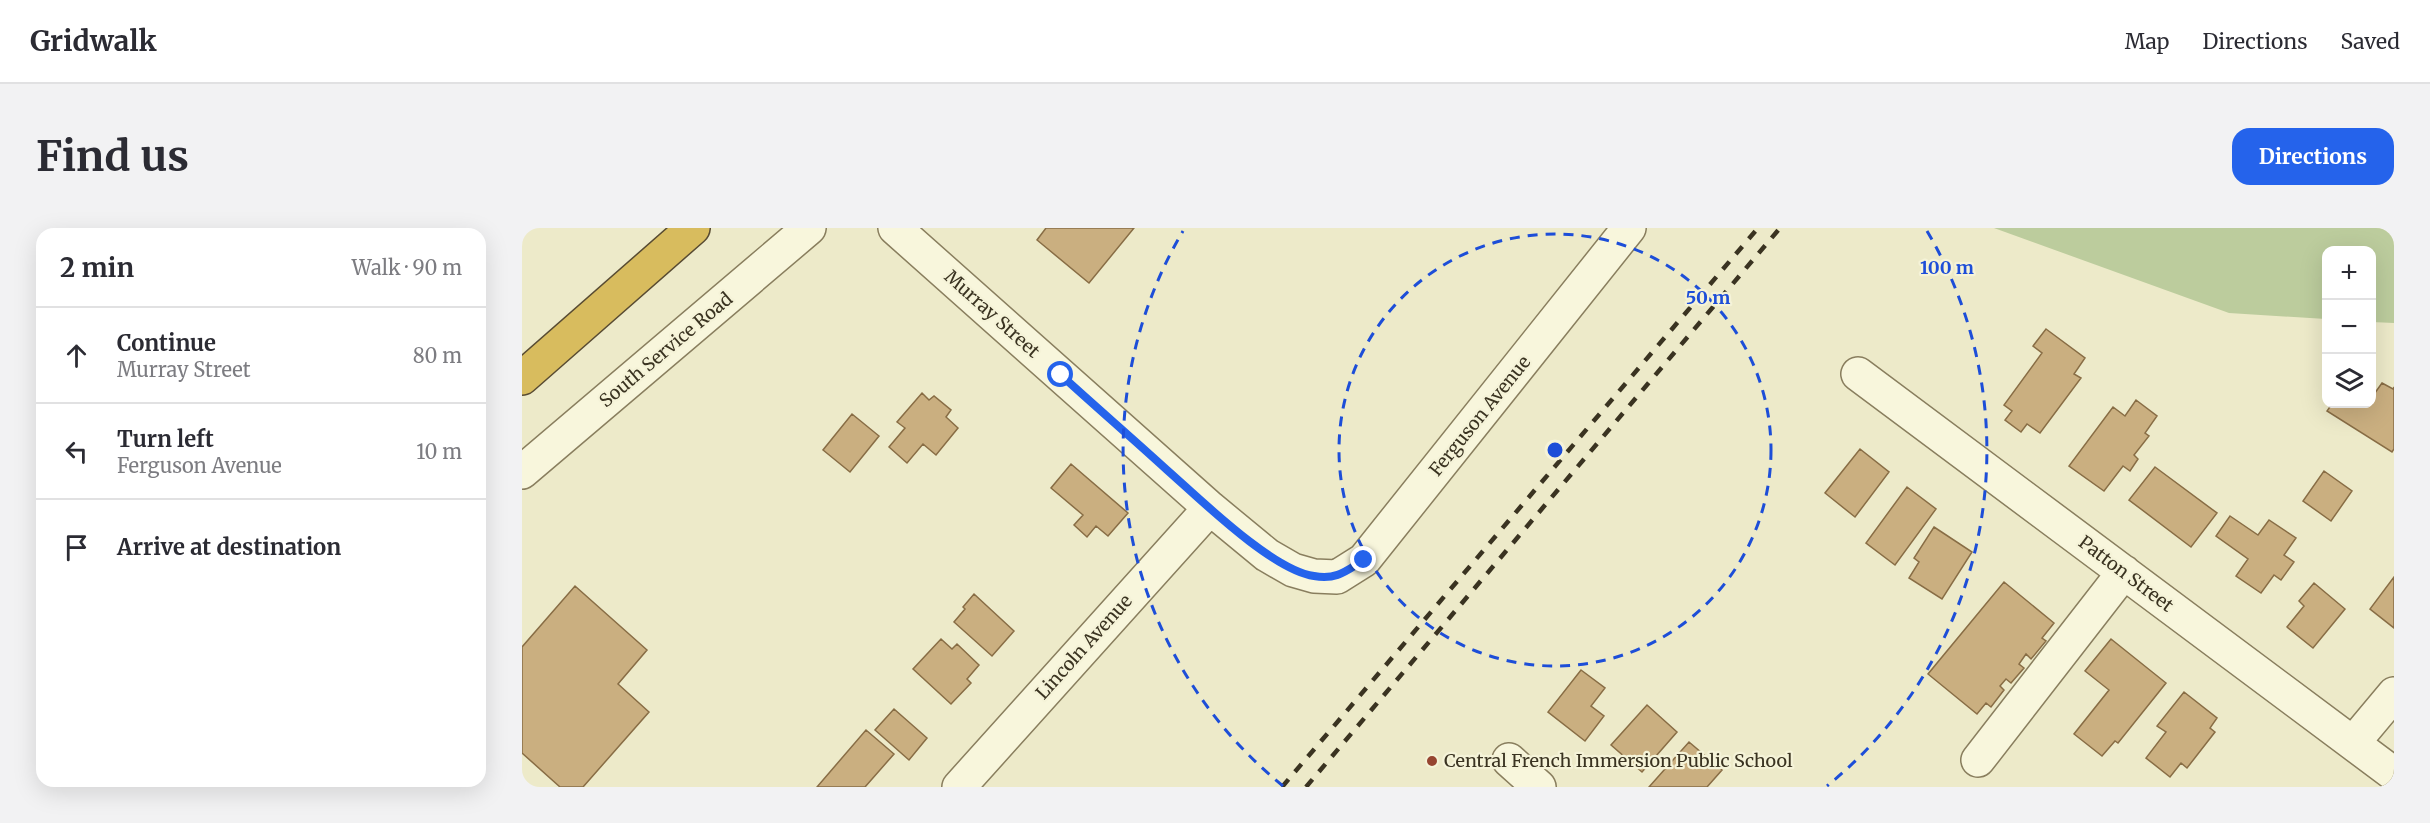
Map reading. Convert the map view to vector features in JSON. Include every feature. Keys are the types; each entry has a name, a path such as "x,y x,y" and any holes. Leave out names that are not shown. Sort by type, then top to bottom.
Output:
{"highway":[{"path":"522,378 693,228"}],"street":[{"name":"South Service Road","path":"522,472 809,228"},
{"name":"Murray Street","path":"895,228 1210,508 1267,555 1293,570 1314,576"},
{"name":"Ferguson Avenue","path":"1314,576 1337,577 1364,560 1629,228"},
{"name":"Patton Street","path":"1858,374 2394,774"},
{"name":"Lincoln Avenue","path":"959,787 1210,508"},
{"path":"1978,759 2124,572"},
{"path":"2353,743 2394,694"},
{"path":"1509,760 1539,787"}],"green space":[{"path":"1994,228 2394,228 2394,323 2376,322 2376,246 2322,246 2322,319 2229,313"}],"building":[{"path":"1046,228 1134,228 1089,283 1037,240"},
{"path":"2046,329 2085,358 2074,374 2081,378 2040,433 2027,424 2021,432 2005,420 2012,411 2004,405 2042,353 2033,346"},
{"path":"2382,383 2393,389 2394,387 2394,449 2392,452 2327,411 2329,408 2376,408 2376,391"},
{"path":"922,393 929,400 934,396 951,410 946,417 958,428 936,455 923,444 907,463 889,447 905,428 897,422"},
{"path":"2136,400 2157,416 2145,433 2149,436 2134,455 2138,459 2130,471 2123,466 2104,491 2069,466 2113,407 2125,416"},
{"path":"852,414 879,436 850,472 823,450"},
{"path":"1860,449 1889,472 1855,517 1825,493"},
{"path":"1071,464 1128,513 1108,536 1096,526 1087,537 1074,525 1083,515 1051,488"},
{"path":"2155,467 2217,513 2191,547 2129,500"},
{"path":"2324,471 2352,491 2331,521 2303,501"},
{"path":"1907,487 1936,509 1895,565 1866,543"},
{"path":"2230,516 2258,535 2269,520 2296,538 2284,555 2294,562 2281,580 2274,575 2261,593 2236,576 2248,559 2216,536"},
{"path":"1934,527 1972,552 1942,599 1909,578 1919,562 1914,558"},
{"path":"2394,577 2394,628 2370,609"},
{"path":"2004,582 2054,623 2042,638 2046,641 2031,659 2026,654 2019,664 2024,668 2011,683 2006,679 2000,686 2004,690 1991,707 1986,703 1977,714 1928,674"},
{"path":"2314,583 2345,609 2313,648 2287,627 2304,606 2299,601"},
{"path":"575,586 647,650 618,684 649,712 583,787 560,787 522,753 522,647"},
{"path":"974,594 1014,631 992,656 954,622"},
{"path":"941,639 952,649 957,644 979,665 967,679 971,683 951,704 913,669"},
{"path":"2111,639 2166,683 2118,743 2115,741 2102,756 2074,734 2109,690 2085,671"},
{"path":"1581,670 1605,688 1591,706 1604,716 1585,741 1548,712"},
{"path":"2184,692 2217,718 2210,728 2215,732 2187,768 2181,763 2170,777 2146,758 2166,732 2157,726"},
{"path":"1647,705 1677,732 1642,772 1611,745"},
{"path":"894,709 927,738 909,760 875,730"},
{"path":"866,730 894,754 865,787 817,787"},
{"path":"1689,742 1722,770 1707,787 1649,787"}],"railway":[{"path":"1282,787 1758,228"},
{"path":"1306,787 1780,228"}],"place":[{"name":"Central French Immersion Public School","path":"1432,761"}],"route":[{"path":"1061,375 1210,508 1267,555 1293,570 1314,576 1337,577 1364,560"}]}
